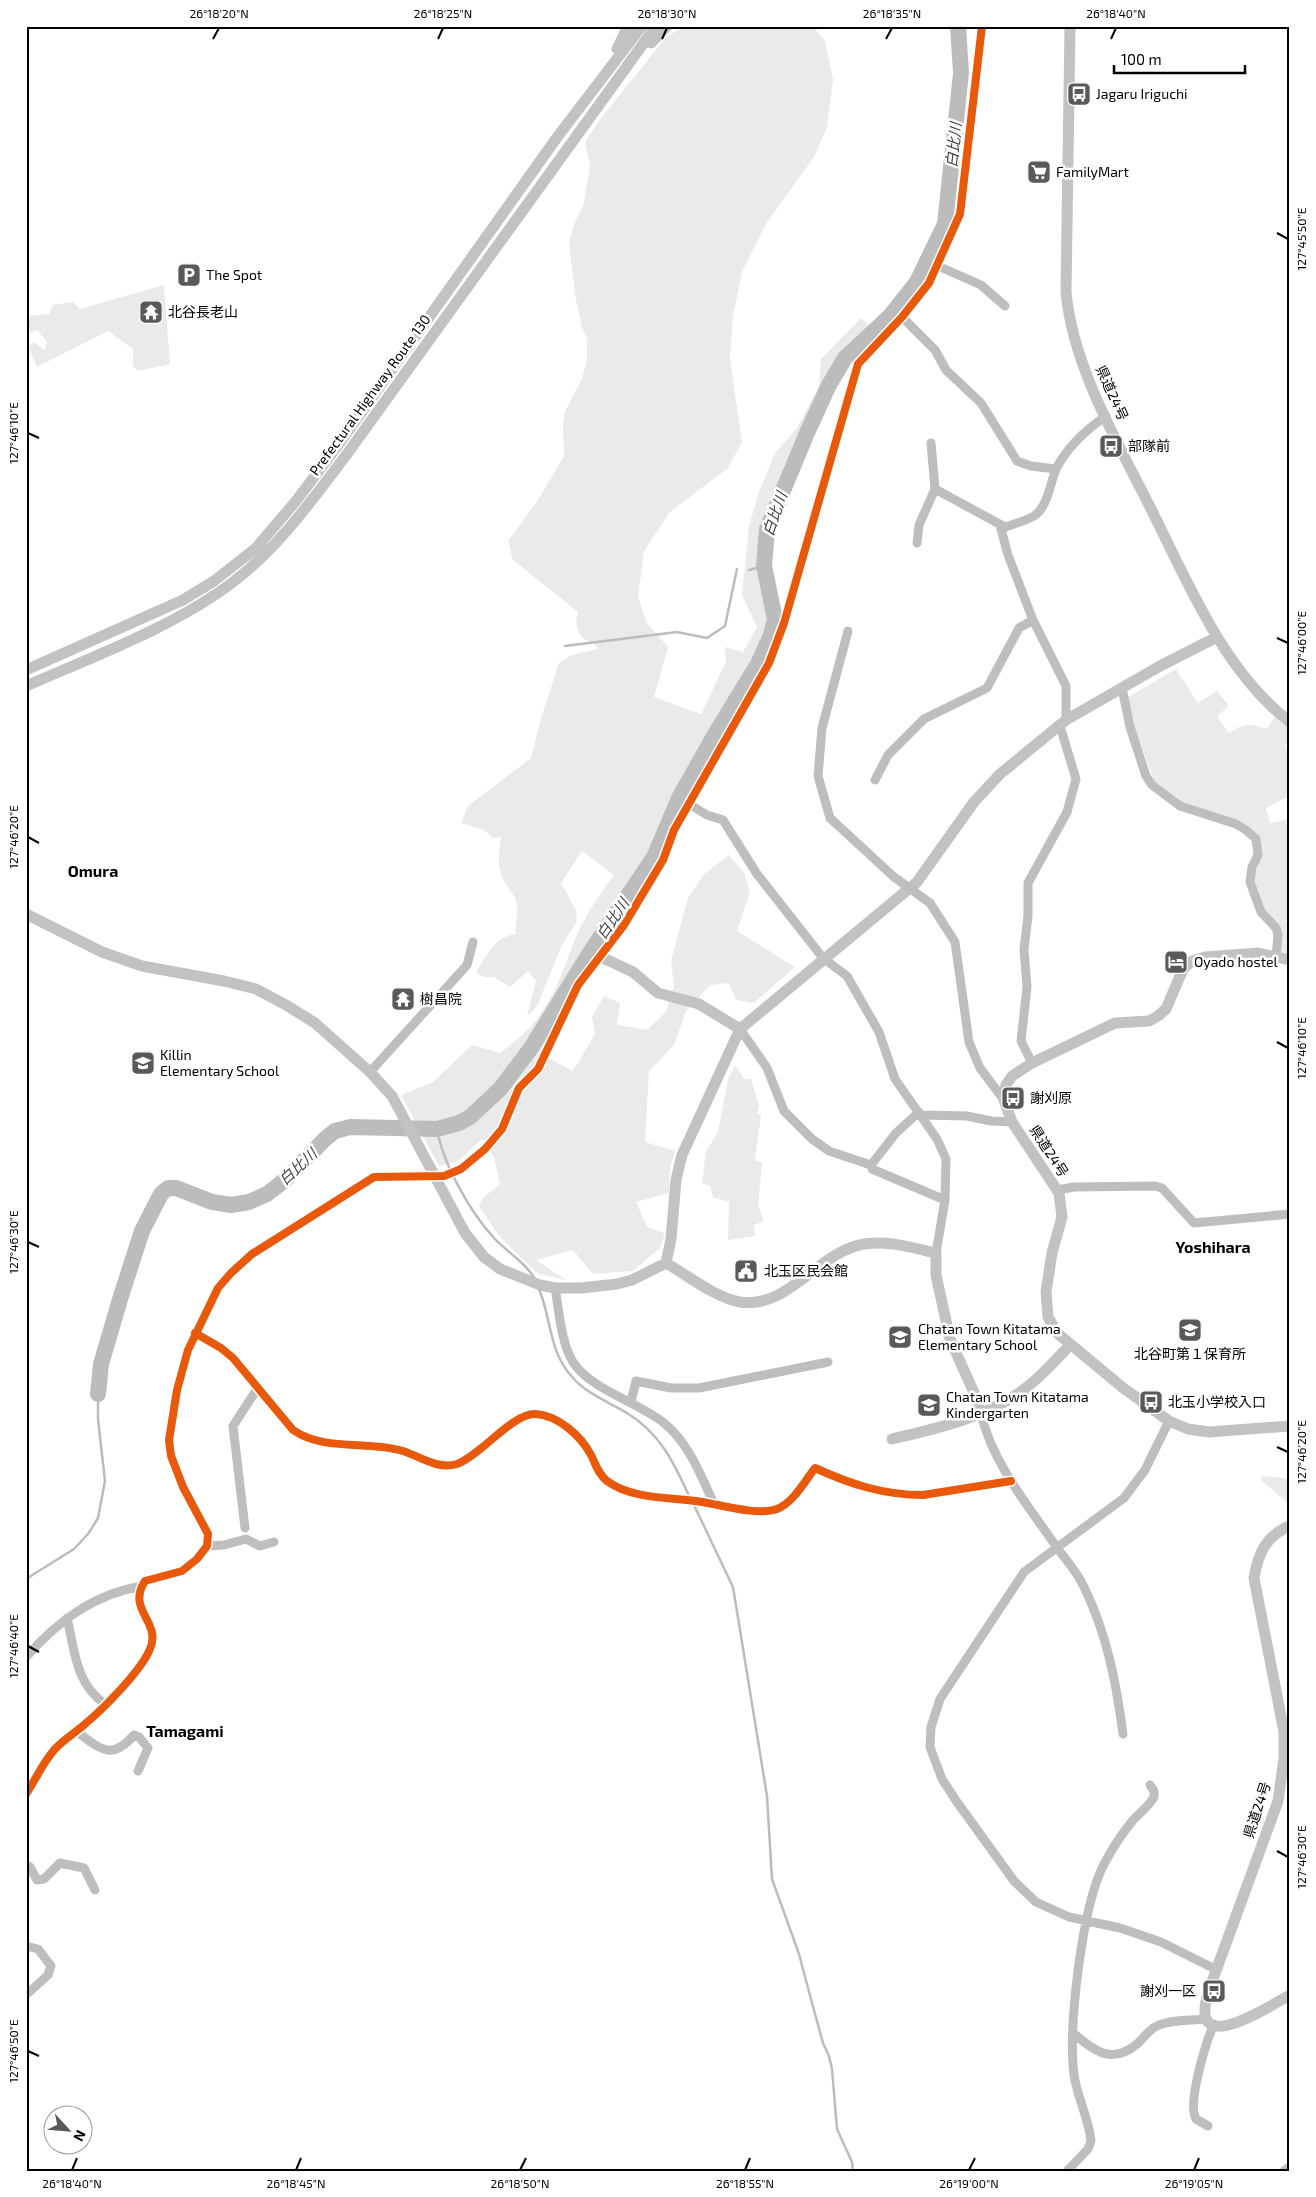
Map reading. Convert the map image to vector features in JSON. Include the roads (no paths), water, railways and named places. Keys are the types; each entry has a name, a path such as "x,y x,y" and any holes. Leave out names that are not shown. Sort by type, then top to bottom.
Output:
{"main road":[{"path":"597,86 628,26"},
{"name":"Prefectural Highway Route 130","path":"26,670 182,600 214,581 256,548 296,501 336,448 553,143 642,26"},
{"name":"Prefectural Highway Route 130","path":"26,686 98,655 186,612 233,582 269,550 306,508 347,454 656,26"},
{"path":"603,98 622,79 667,26"},
{"name":"県道24号","path":"1070,26 1067,301 1070,324 1077,348 1106,416 1175,558 1217,637 1262,698 1290,722"},
{"path":"666,1263 671,1239 676,1180 682,1155 740,1029 823,958 917,882 980,795 1000,774 1063,723 1160,666 1217,637"},
{"path":"26,914 102,952 142,966 224,981 256,989 315,1023 370,1072 392,1096 415,1141 440,1176 465,1233 476,1248 500,1269 530,1282 552,1287 581,1288 617,1284 632,1280 666,1263"},
{"path":"1004,1100 1006,1085 1012,1076 1032,1063 1115,1023 1149,1020 1158,1016 1166,1009 1183,969 1192,961 1204,956 1258,953 1290,960"},
{"path":"601,957 633,972 658,993 699,1004 740,1029"},
{"name":"県道24号","path":"1004,1100 1012,1122 1057,1190 1061,1200 1062,1217 1047,1277 1048,1316 1057,1333 1169,1421 1188,1429 1209,1432 1290,1426"},
{"path":"666,1263 730,1299 756,1302 779,1296 826,1261 841,1252 863,1244 898,1245 936,1253 936,1275 950,1339 975,1395 981,1414"},
{"path":"892,1439 956,1423 981,1414 1014,1396 1031,1383 1070,1345"},
{"name":"県道24号","path":"1210,2022 1204,2006 1215,1969 1286,1781 1284,1732 1254,1578 1257,1559 1266,1542 1276,1532 1290,1526"},
{"path":"1210,2022 1229,2026 1248,2019 1290,1996"},
{"path":"1285,2171 1290,2168"}],"street":[{"path":"26,1794 46,1759 105,1704 139,1668 151,1648 153,1637 138,1602 142,1586 149,1579 182,1571 197,1559 208,1546 208,1534 182,1487 171,1456 169,1440 180,1373 195,1333 218,1288 231,1272 252,1254 374,1177 440,1176 461,1169 485,1150 502,1129 519,1088 538,1069 578,984 601,957 624,925 663,860 674,830 769,664 784,623 858,364 902,317 929,283 960,214 982,26"},
{"path":"938,266 981,285 1005,306"},
{"path":"902,317 935,350 946,370 981,402 1017,461 1031,466 1056,469"},
{"path":"1032,1063 1020,1041 1027,987 1024,949 1028,916 1028,884 1067,812 1076,779 1063,723 1066,686 1033,620 1008,555 1001,529 1034,515 1042,506 1056,469 1063,457 1087,430 1106,416"},
{"path":"917,543 919,525 935,489 931,443"},
{"path":"935,489 1005,527"},
{"path":"875,780 888,755 924,719 987,688 1019,628 1033,620"},
{"path":"848,631 822,728 818,776 830,818 894,877 930,903 955,942 969,1042 980,1068 1004,1100"},
{"path":"1122,688 1130,727 1146,776 1152,785 1180,806 1236,824 1256,839 1258,855 1250,875 1250,882 1260,912 1276,928 1278,935 1276,957"},
{"path":"689,804 707,815 723,820 757,874 823,958 847,976 879,1032 895,1078 937,1140 946,1159 945,1200 936,1253"},
{"path":"370,1072 467,965 473,942"},
{"path":"740,1029 767,1068 784,1111 812,1139 829,1150 871,1165 872,1169 945,1200"},
{"path":"871,1165 896,1133 920,1114 967,1116 992,1121 1012,1122"},
{"path":"1057,1190 1074,1187 1155,1186 1162,1188 1194,1223 1290,1214"},
{"path":"552,1287 571,1360 576,1367 592,1380 665,1424 675,1434 693,1460 714,1504"},
{"path":"195,1333 222,1348 233,1358 293,1430 306,1438 325,1442 378,1446 402,1451 436,1465 447,1466 468,1459 524,1415 538,1414 562,1425 581,1439 600,1474 608,1482 647,1496 748,1510 776,1510 792,1498 815,1468 846,1482 868,1489 909,1495 923,1495 1011,1481"},
{"path":"631,1402 636,1381 671,1388 699,1388 828,1362"},
{"path":"245,1528 233,1426 257,1389"},
{"path":"981,1414 984,1428 1011,1481 1084,1586 1107,1645 1115,1678 1124,1734"},
{"path":"1169,1421 1145,1470 1124,1498 1024,1572 958,1671 935,1712 931,1727 930,1747 942,1779 1024,1893 1050,1910 1086,1922 1120,1928 1145,1936 1215,1969"},
{"path":"208,1546 246,1539 260,1546 274,1542"},
{"path":"26,1657 67,1618 91,1603 131,1588 142,1586"},
{"path":"67,1618 78,1668 86,1688 105,1704"},
{"path":"76,1731 102,1750 114,1751 124,1746 134,1736 139,1737 148,1748 138,1771"},
{"path":"1067,2171 1088,2149 1091,2141 1075,2076 1073,2033 1086,1922 1094,1888 1104,1865 1132,1821 1154,1797 1154,1791 1150,1785"},
{"path":"26,1865 30,1867 37,1880 44,1879 60,1864 84,1868 95,1890"},
{"path":"26,1946 38,1948 50,1966 48,1975 27,1994"},
{"path":"1073,2033 1098,2051 1114,2055 1122,2054 1130,2049 1147,2032 1162,2024 1210,2022 1192,2108 1196,2119 1208,2126"}],"waterway":[{"name":"白比川","path":"98,1394 101,1364 121,1296 142,1231 161,1194 168,1188 176,1188 212,1202 231,1205 249,1202 267,1194 285,1180 335,1131 350,1127 437,1129 459,1123 470,1117 500,1089 531,1048 591,951 654,857 679,798 758,664 771,635 775,619 764,566 767,529 829,385 845,358 891,315 917,282 945,224 961,73 958,26"},
{"path":"749,570 764,566"},
{"path":"565,646 677,632 707,638 725,626 737,569"},
{"path":"437,1129 451,1172 476,1215 494,1238 521,1262 535,1279"},
{"path":"539,1289 555,1346 565,1368 585,1389 627,1413 649,1430 672,1461 690,1498"},
{"name":"白比川","path":"26,1579 74,1549 88,1534 98,1518 105,1481 98,1419 98,1394"},
{"path":"693,1503 733,1587 767,1796 772,1879 799,1954 823,2043 829,2056 832,2069 837,2129 852,2162 853,2171"}],"place":[{"name":"Jagaru Iriguchi","path":"1079,94"},
{"name":"FamilyMart","path":"1039,172"},
{"name":"The Spot","path":"189,275"},
{"name":"北谷長老山","path":"151,312"},
{"name":"部隊前","path":"1111,446"},
{"name":"Oyado hostel","path":"1176,962"},
{"name":"樹昌院","path":"403,999"},
{"name":"Killin Elementary School","path":"143,1063"},
{"name":"謝刈原","path":"1013,1098"},
{"name":"北玉区民会館","path":"746,1271"},
{"name":"北谷町第１保育所","path":"1190,1330"},
{"name":"Chatan Town Kitatama Elementary School","path":"900,1337"},
{"name":"北玉小学校入口","path":"1151,1402"},
{"name":"Chatan Town Kitatama Kindergarten","path":"929,1405"},
{"name":"謝刈一区","path":"1214,1991"}],"district":[{"name":"Omura","path":"93,871"},
{"name":"Yoshihara","path":"1213,1247"},
{"name":"Tamagami","path":"185,1731"}]}
